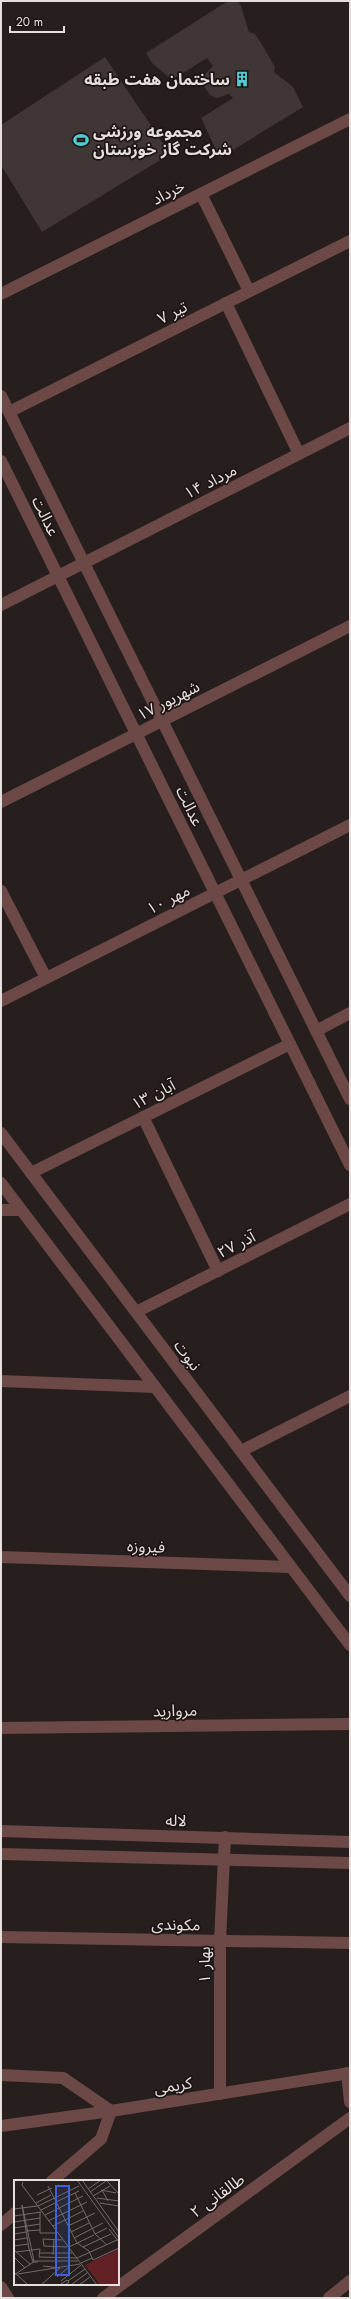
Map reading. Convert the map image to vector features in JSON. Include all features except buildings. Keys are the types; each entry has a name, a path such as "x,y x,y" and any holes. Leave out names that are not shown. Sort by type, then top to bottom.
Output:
{"street":[{"name":"خرداد","path":"1,294 350,119"},
{"path":"201,194 249,291"},
{"name":"۷ تیر","path":"9,412 350,241"},
{"path":"226,303 299,454"},
{"name":"عدالت","path":"1,396 350,1099"},
{"name":"۱۴ مرداد","path":"58,576 350,428"},
{"name":"عدالت","path":"1,461 350,1165"},
{"path":"1,605 58,576"},
{"name":"۱۷ شهریور","path":"1,802 350,626"},
{"name":"۱۰ مهر","path":"1,1001 350,825"},
{"path":"1,891 46,978"},
{"path":"316,1031 350,1014"},
{"name":"۱۳ آبان","path":"31,1173 290,1044"},
{"path":"143,1117 218,1271"},
{"name":"نبوت","path":"1,1133 241,1452 346,1582 350,1596"},
{"path":"1,1183 350,1645"},
{"name":"۲۷ آذر","path":"136,1312 350,1204"},
{"path":"1,1210 21,1210"},
{"path":"1,1382 155,1387"},
{"path":"241,1452 350,1396"},
{"name":"فیروزه","path":"1,1557 290,1567"},
{"name":"مروارید","path":"1,1728 350,1724"},
{"name":"لاله","path":"1,1831 350,1842"},
{"name":"بهار ۱","path":"220,2094 220,1941 225,1837"},
{"path":"1,1854 350,1863"},
{"name":"مکوندی","path":"1,1937 350,1943"},
{"path":"348,2073 350,2102"},
{"name":"کریمی","path":"1,2126 111,2111 348,2073"},
{"path":"1,2075 63,2078 111,2111 101,2139 53,2180"},
{"name":"طالقانی ۲","path":"103,2298 350,2118"},
{"path":"1,2225 14,2214"},
{"path":"329,2298 350,2281"},
{"path":"1,2287 8,2298"}],"place":[{"name":"ساختمان هفت طبقه","path":"242,79"},
{"name":"مجموعه ورزشی شرکت گاز خوزستان","path":"81,140"}]}
